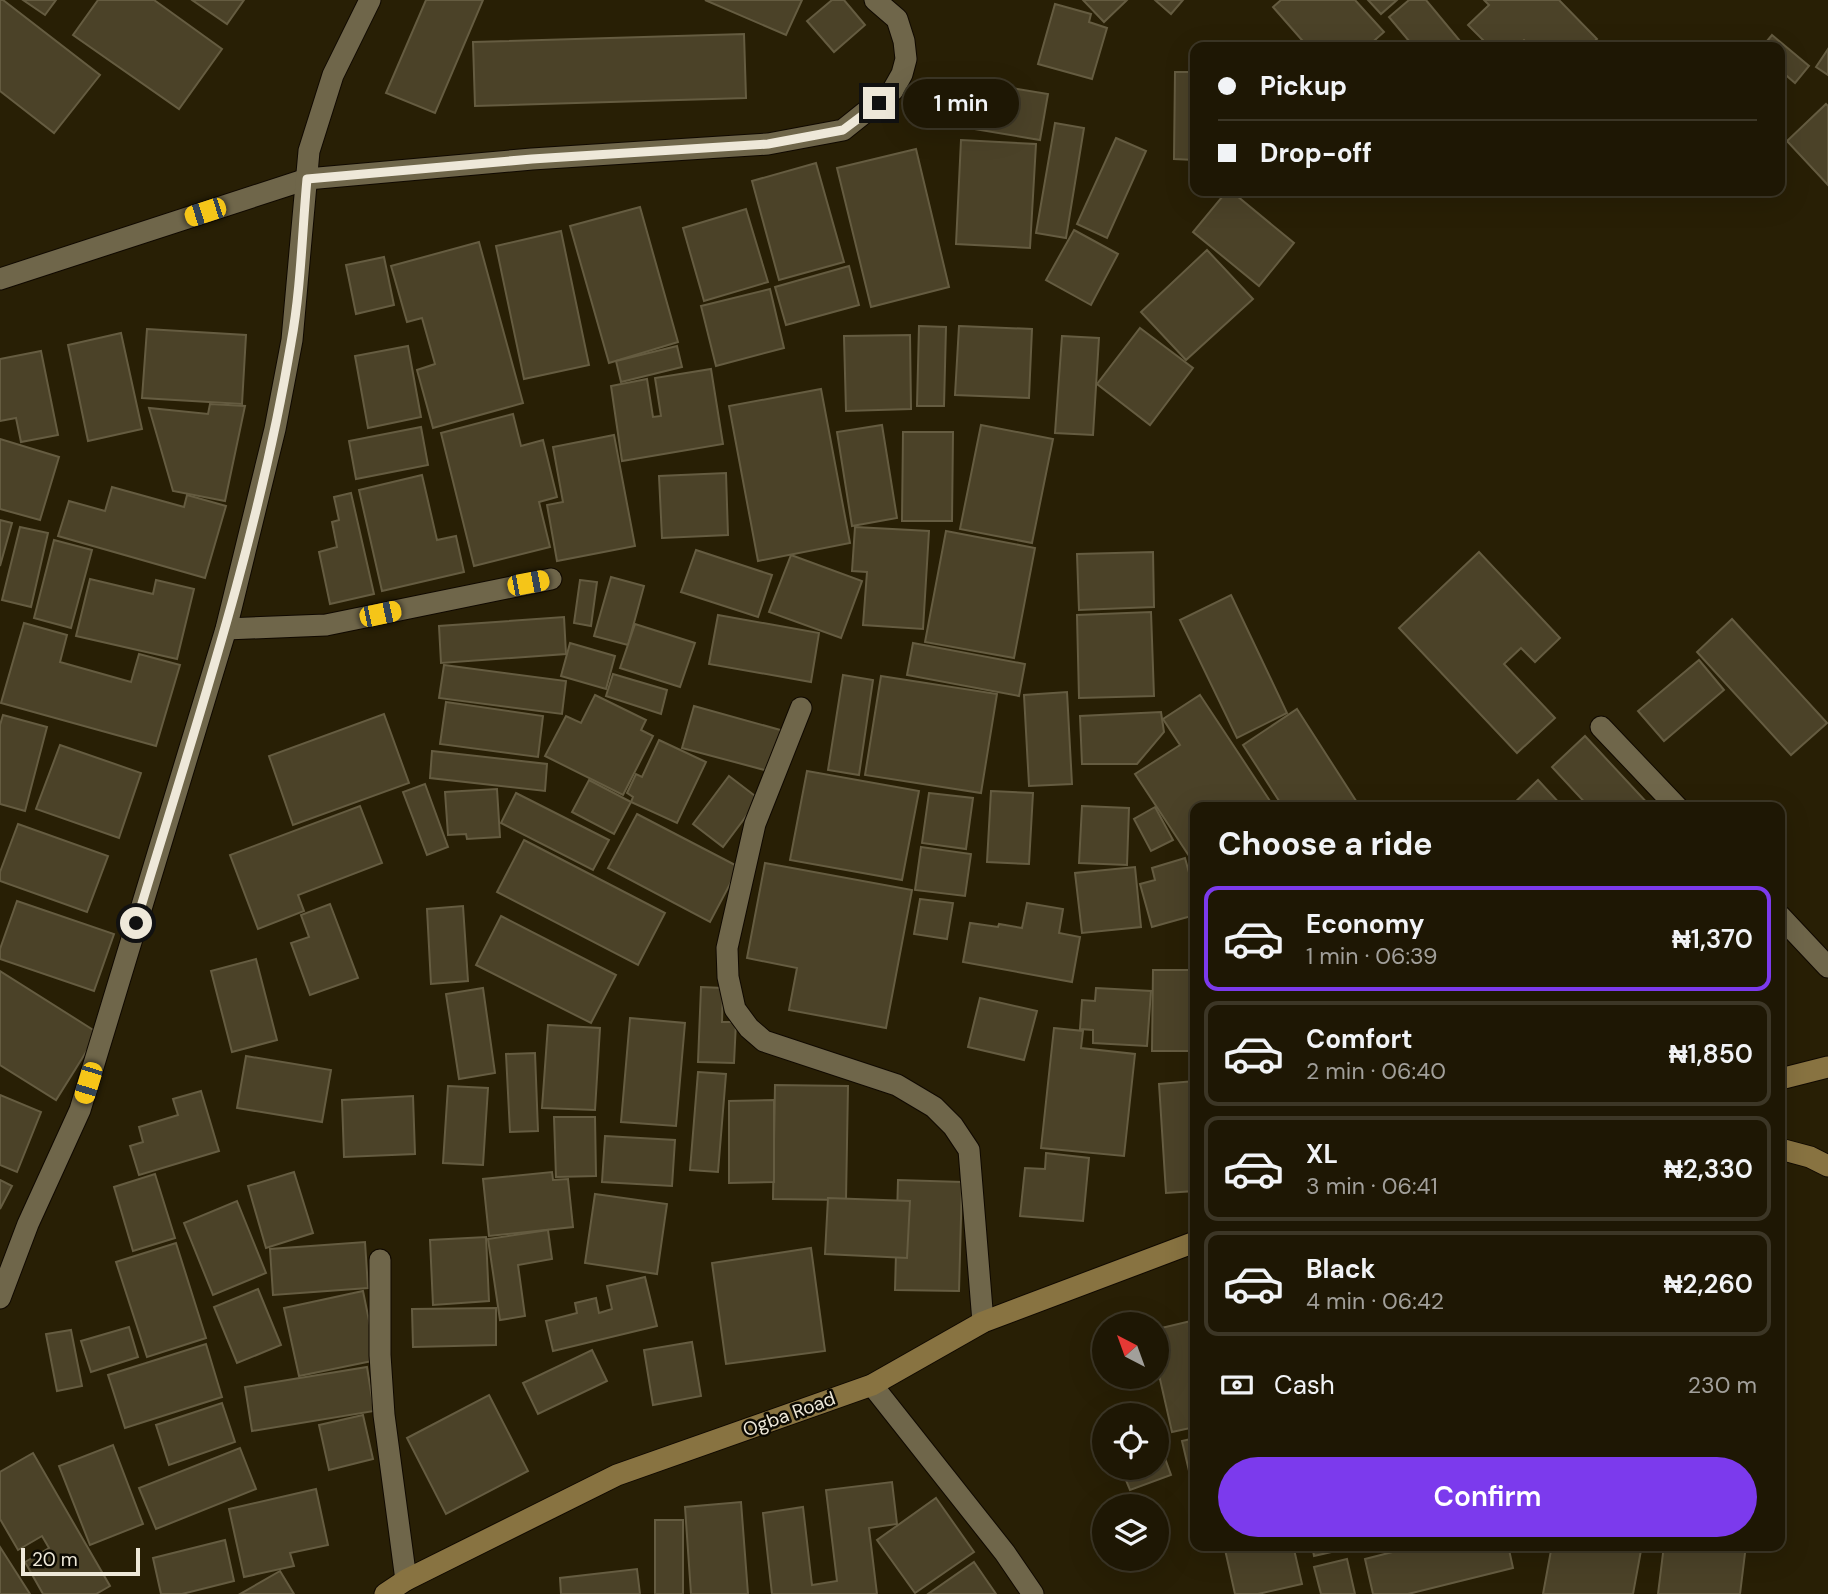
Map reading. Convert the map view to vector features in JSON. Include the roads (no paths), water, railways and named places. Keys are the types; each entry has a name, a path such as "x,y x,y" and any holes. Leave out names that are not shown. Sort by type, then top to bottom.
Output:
{"main road":[{"path":"1785,1078 1828,1067"},
{"path":"1785,1150 1810,1157 1828,1166"},
{"name":"Ogba Road","path":"385,1594 406,1580 617,1475 872,1385 983,1322 1190,1244"}],"street":[{"path":"0,1298 28,1224 79,1110 226,629 275,429 292,340 309,151 333,75 370,0"},
{"path":"0,279 307,179 532,159 768,144 843,130 893,90 904,66 904,41 897,19 876,0"},
{"path":"226,629 326,625 551,579"},
{"path":"801,708 754,824 727,948 728,977 736,1009 748,1028 764,1041 897,1085 934,1107 953,1126 969,1150 983,1322"},
{"path":"1601,727 1672,802"},
{"path":"1785,921 1828,967"},
{"path":"380,1260 380,1355 384,1415 406,1580"},
{"path":"872,1385 1005,1553 1033,1594"}]}
